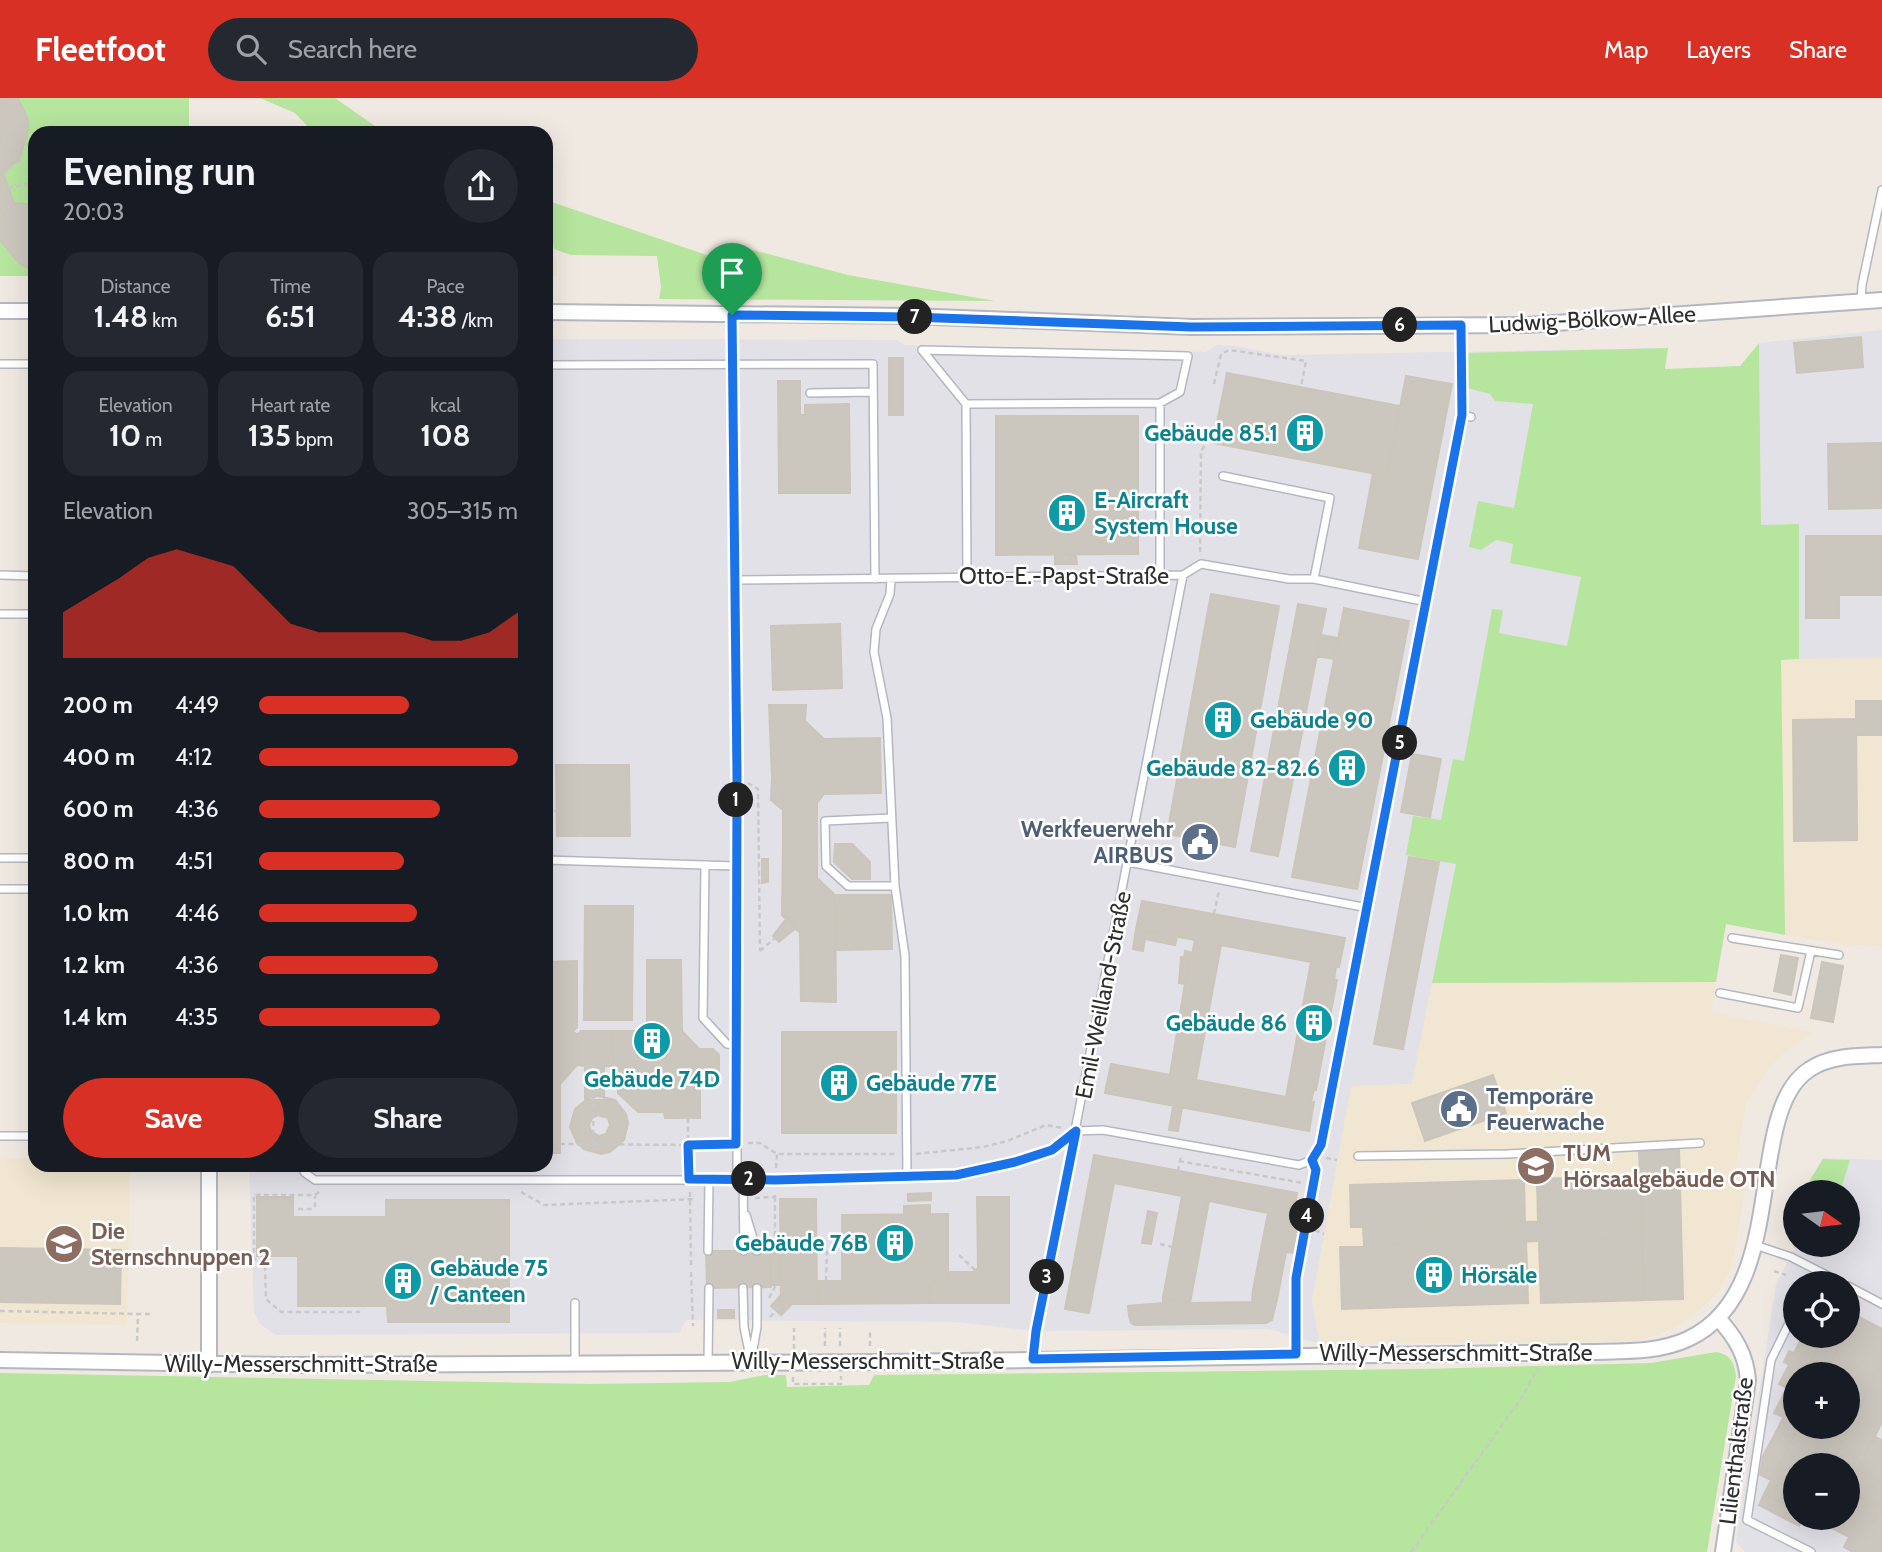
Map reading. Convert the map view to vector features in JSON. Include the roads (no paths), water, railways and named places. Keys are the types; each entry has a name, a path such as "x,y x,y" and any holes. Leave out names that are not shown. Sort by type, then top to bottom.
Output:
{"street":[{"name":"Ludwig-Bölkow-Allee","path":"553,312 925,317 1192,327 1527,325 1882,300"},
{"path":"0,311 28,311"},
{"name":"Willy-Messerschmitt-Straße","path":"0,1360 209,1364 575,1363 1659,1349 1691,1338 1718,1318 1741,1287 1754,1245 1768,1159 1780,1110 1794,1085 1809,1069 1826,1062 1845,1056 1882,1055"},
{"path":"209,1172 209,1364"},
{"name":"Lilienthalstraße","path":"1718,1318 1738,1343 1746,1361 1748,1380 1723,1552"}],"lane":[{"path":"1861,301 1882,190"},
{"path":"732,315 737,776 736,1144 743,1202 744,1251"},
{"path":"304,1172 315,1180 775,1180 956,1175 1015,1162 1052,1150 1076,1131 1103,1130 1299,1165 1312,1160 1321,1145 1462,415 1461,325"},
{"path":"966,404 1160,403 1180,391 1188,356 922,350 966,404 967,576"},
{"path":"0,365 28,364"},
{"path":"553,365 873,364 876,579"},
{"path":"810,393 873,392"},
{"path":"1160,403 1160,576"},
{"path":"1462,415 1471,417"},
{"path":"1223,476 1330,498 1314,579"},
{"name":"Otto-E.-Papst-Straße","path":"735,580 1160,576 1183,575 1201,564 1289,579 1314,579 1427,602"},
{"path":"0,575 28,576"},
{"name":"Emil-Weilland-Straße","path":"1033,1359 1036,1331 1183,575"},
{"path":"891,579 890,594 876,629 874,642 887,718 895,886 905,956 907,1177"},
{"path":"0,614 28,614"},
{"path":"891,818 825,821 826,866 848,887 895,886"},
{"path":"0,858 28,858"},
{"path":"553,860 736,866"},
{"path":"1128,862 1368,908"},
{"path":"705,865 703,1018 727,1044 736,1045"},
{"path":"0,889 28,889"},
{"path":"1731,938 1839,954"},
{"path":"1720,993 1798,1008 1811,951"},
{"path":"0,1136 28,1136"},
{"path":"1358,1156 1507,1154 1700,1143"},
{"path":"1296,1354 1296,1278 1316,1170 1312,1160"},
{"path":"708,1251 709,1179"},
{"path":"743,1202 757,1251"},
{"path":"1754,1245 1791,1257 1818,1271"},
{"path":"708,1362 709,1288"},
{"path":"743,1288 744,1327 751,1361"},
{"path":"751,1361 757,1327 757,1288"},
{"path":"1860,1292 1882,1304"},
{"path":"575,1303 575,1363"},
{"path":"1747,1520 1771,1360 1783,1336"},
{"path":"1728,1518 1747,1520 1811,1552"}],"place":[{"name":"Gebäude 85.1","path":"1305,433"},
{"name":"E-Aircraft System House","path":"1067,513"},
{"name":"Gebäude 90","path":"1223,720"},
{"name":"Gebäude 82-82.6","path":"1347,768"},
{"name":"Werkfeuerwehr AIRBUS","path":"1200,842"},
{"name":"Gebäude 86","path":"1314,1023"},
{"name":"Gebäude 74D","path":"652,1041"},
{"name":"Gebäude 77E","path":"839,1083"},
{"name":"Temporäre Feuerwache","path":"1459,1109"},
{"name":"TUM Hörsaalgebäude OTN","path":"1536,1166"},
{"name":"Gebäude 76B","path":"895,1243"},
{"name":"Die Sternschnuppen 2","path":"64,1244"},
{"name":"Hörsäle","path":"1434,1275"},
{"name":"Gebäude 75 / Canteen","path":"403,1281"}]}
